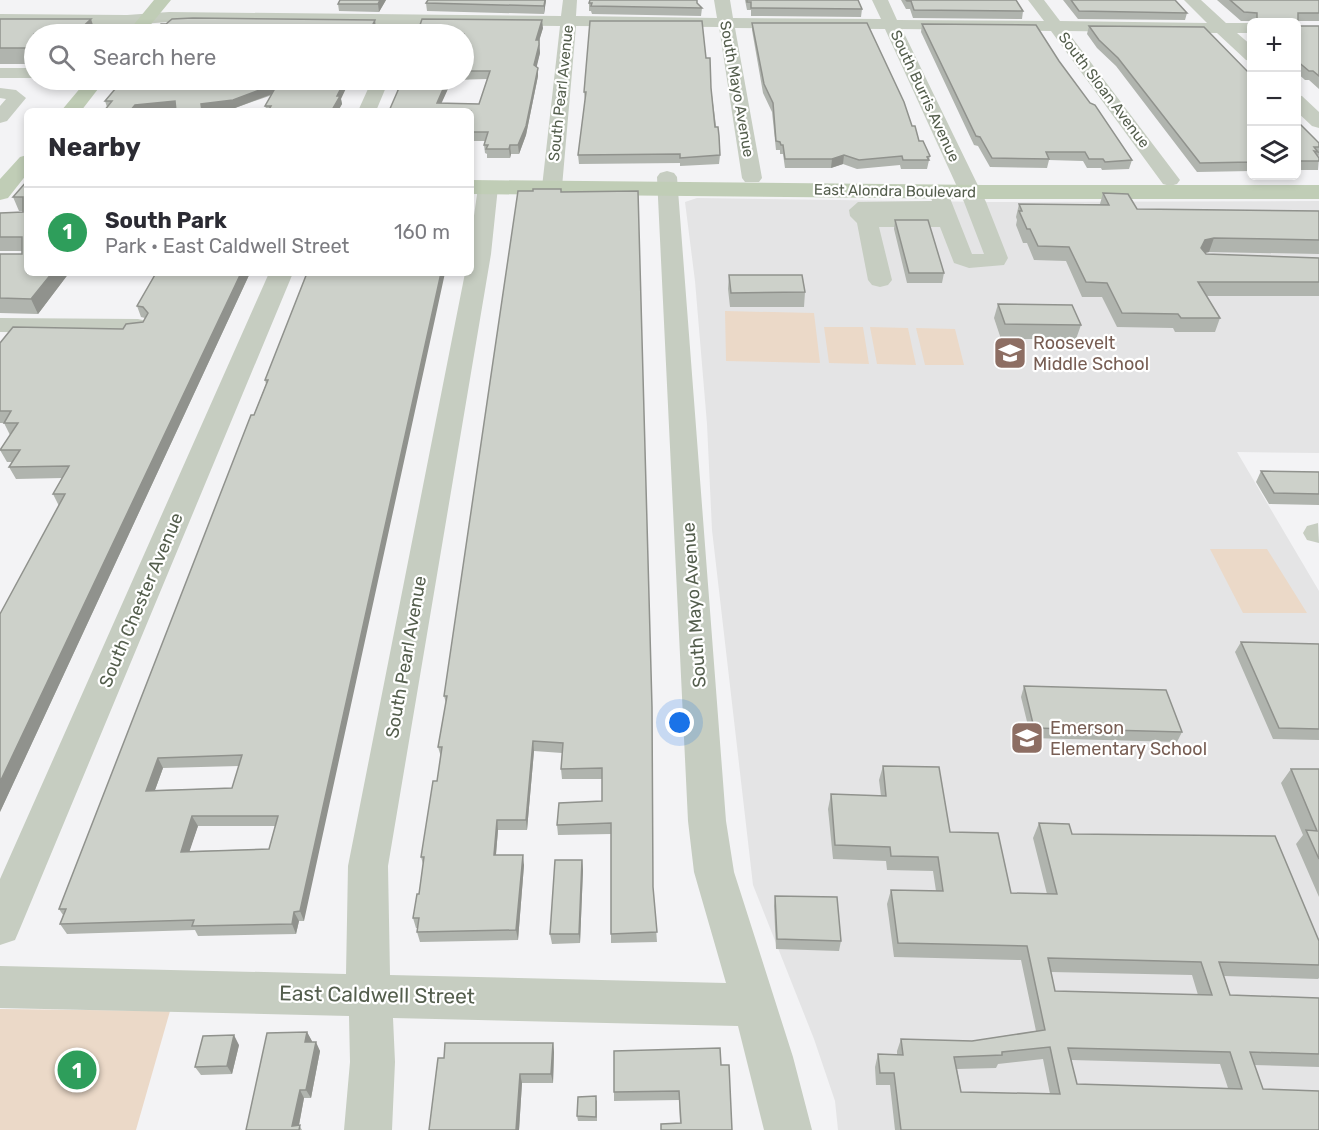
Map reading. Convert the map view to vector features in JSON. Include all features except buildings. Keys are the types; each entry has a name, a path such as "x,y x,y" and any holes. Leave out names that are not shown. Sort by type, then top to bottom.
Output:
{"main road":[{"path":"143,24 163,0"},
{"path":"73,108 88,90"},
{"name":"East Alondra Boulevard","path":"477,183 667,183 752,178 967,186 1319,192"},
{"name":"East Alondra Boulevard","path":"667,183 944,207 967,186 1170,180 1319,180"}],"street":[{"path":"316,19 326,0"},
{"path":"402,24 412,0"},
{"name":"South Pearl Avenue","path":"552,182 570,0"},
{"name":"South Mayo Avenue","path":"722,0 752,178"},
{"name":"South Burris Avenue","path":"880,0 975,202 997,259 969,261 962,258 944,207"},
{"name":"South Sloan Avenue","path":"1036,0 1170,180"},
{"path":"1192,0 1247,52"},
{"path":"36,5 31,9 112,10 117,5"},
{"path":"0,18 13,6"},
{"path":"198,7 299,9 316,19 369,24"},
{"path":"173,24 299,9"},
{"path":"0,18 27,19 18,28 24,28"},
{"path":"474,24 568,21 1247,28"},
{"path":"0,73 24,73"},
{"path":"368,108 376,90"},
{"path":"0,93 10,93 17,98 0,117"},
{"path":"1301,105 1319,122"},
{"name":"South Pearl Avenue","path":"368,1130 373,1061 372,1013 368,995 368,866 480,254 477,183"},
{"name":"South Mayo Avenue","path":"667,183 707,821 714,872 770,1057 788,1130"},
{"path":"880,280 867,220 944,207"},
{"name":"South Chester Avenue","path":"0,926 280,276"},
{"path":"0,325 138,326"},
{"name":"East Caldwell Street","path":"0,987 754,1005"}],"shaded area":[{"name":"Emerson Elementary School","path":"697,198 990,202 1319,201 1319,453 1237,452 1319,591 1319,1130 838,1130 835,1101 814,1039 753,885 712,530 707,424 695,281 685,202"},
{"path":"725,311 814,313 820,363 726,361"},
{"path":"824,327 863,327 869,364 829,363"},
{"path":"870,327 908,328 916,365 877,364"},
{"path":"916,328 955,329 964,365 925,365"},
{"path":"1210,549 1267,549 1307,613 1243,613"},
{"path":"0,1009 170,1011 136,1130 0,1130"}],"place":[{"name":"Roosevelt Middle School","path":"1010,353"},
{"name":"Emerson Elementary School","path":"1027,738"},
{"name":"South Park","path":"77,1070"}]}
